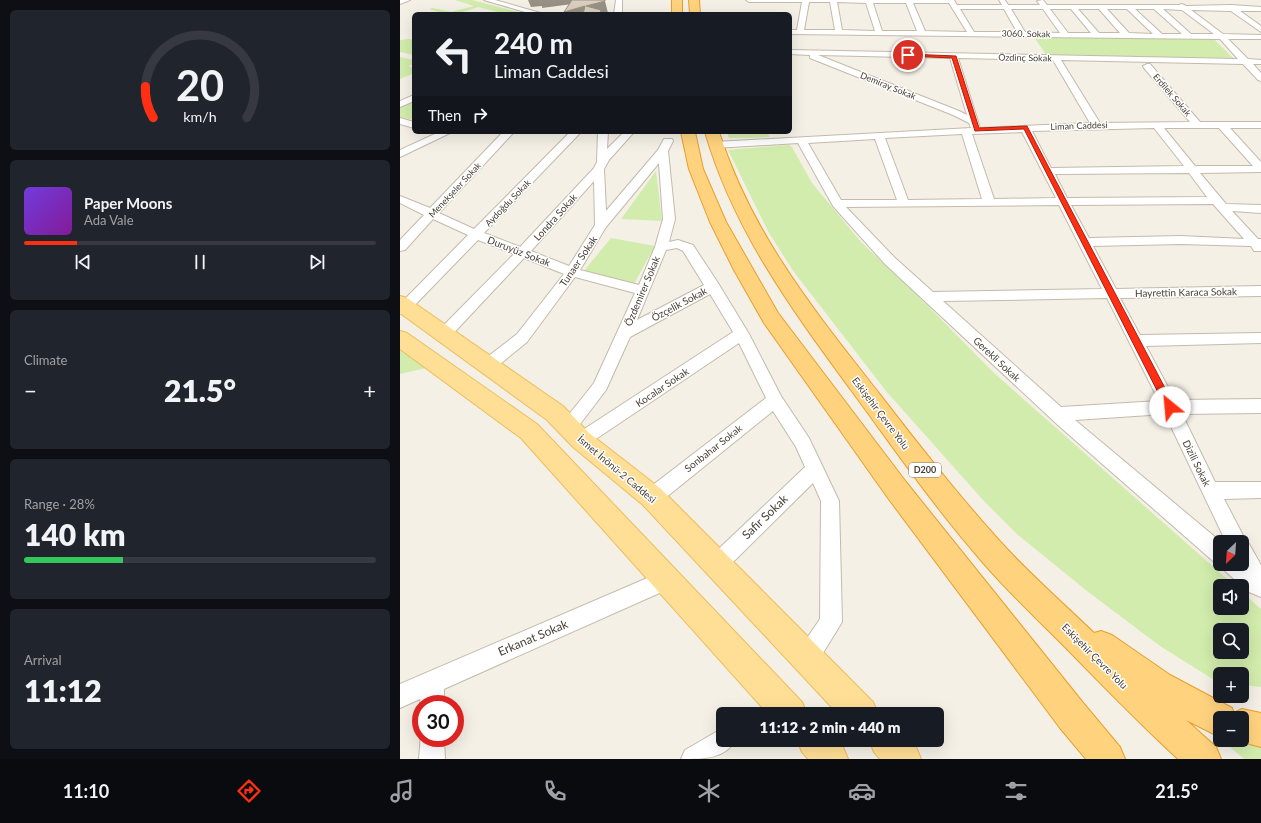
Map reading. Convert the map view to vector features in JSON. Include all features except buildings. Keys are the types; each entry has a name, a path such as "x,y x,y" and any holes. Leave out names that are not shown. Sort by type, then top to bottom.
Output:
{"highway":[{"path":"677,0 677,12"},
{"path":"694,0 695,12"},
{"name":"Eskişehir Çevre Yolu","path":"714,139 745,214 770,260 807,316 921,465 988,548 1018,580 1166,726 1204,759"},
{"path":"673,142 696,169 718,222 742,270 771,318 897,490 1072,716 1108,759"},
{"path":"1018,580 1120,661 1177,699 1213,717"},
{"path":"1072,716 1092,759"},
{"path":"1249,727 1261,730"}],"main road":[{"name":"İsmet İnönü-2 Caddesi","path":"402,306 556,413 575,433 652,497 853,707"},
{"path":"400,338 529,431 666,580 775,707"},
{"path":"820,747 831,759"},
{"path":"893,747 904,759"}],"street":[{"path":"400,2 406,0"},
{"path":"487,0 532,12"},
{"path":"618,12 619,0"},
{"path":"749,3 764,4 790,0 869,0 1004,3 1045,7 1103,3 1111,6 1128,7 1261,9"},
{"path":"833,0 839,32"},
{"path":"869,0 879,33"},
{"path":"1040,0 1066,35"},
{"path":"1140,0 1147,7"},
{"path":"1175,0 1222,37 1244,62 1261,78"},
{"path":"1222,0 1261,30"},
{"path":"800,32 806,1"},
{"path":"908,1 922,33"},
{"path":"952,3 972,34"},
{"path":"1004,3 1022,34"},
{"path":"1103,3 1127,36"},
{"path":"1075,4 1096,35"},
{"path":"1128,7 1160,36"},
{"path":"1156,7 1189,36"},
{"name":"3060. Sokak","path":"792,32 1261,37"},
{"name":"Özdinç Sokak","path":"792,52 1261,62"},
{"name":"Demiray Sokak","path":"802,52 956,113 972,128"},
{"path":"954,56 989,202"},
{"path":"1056,58 1096,125"},
{"name":"Erdilek Sokak","path":"1147,66 1197,124"},
{"path":"400,104 412,99"},
{"path":"400,121 412,124"},
{"path":"1221,124 1261,168"},
{"name":"Liman Caddesi","path":"714,139 778,137 801,140 972,128 1025,128 1096,125 1261,125"},
{"path":"1157,125 1193,169 1218,203 1259,245"},
{"name":"Dizili Sokak","path":"1025,128 1086,242 1233,535"},
{"path":"400,154 441,134"},
{"name":"Menekşeler Sokak","path":"400,247 432,215 507,134"},
{"name":"Aydoğdu Sokak","path":"402,306 477,235 574,134"},
{"path":"601,225 600,165 603,134"},
{"name":"Londra Sokak","path":"444,334 524,252 628,134"},
{"path":"879,135 904,204"},
{"name":"Gerekli Sokak","path":"801,140 837,204 890,261 1058,414 1213,548"},
{"name":"Tunaer Sokak","path":"488,365 522,338 572,272 601,225 673,142"},
{"name":"Özdemirer Sokak","path":"575,433 600,386 661,247 669,219 673,142"},
{"path":"1244,150 1261,150"},
{"path":"1049,171 1261,168"},
{"name":"Duruyüz Sokak","path":"400,199 477,235 524,252 572,272 643,291"},
{"path":"837,204 989,202 1218,203 1261,208"},
{"path":"1086,242 1181,240 1259,245"},
{"path":"661,247 678,244 688,248 742,334 775,400 803,443 830,500 831,622 807,658"},
{"name":"Özçelik Sokak","path":"623,334 713,286"},
{"name":"Hayrettin Karaca Sokak","path":"930,297 1261,291"},
{"name":"Kocalar Sokak","path":"575,433 742,334"},
{"path":"1135,341 1261,338"},
{"name":"Sonbahar Sokak","path":"652,497 775,400"},
{"path":"1058,414 1170,407 1261,406"},
{"name":"Safir Sokak","path":"716,565 815,469"},
{"path":"1210,491 1261,490"},
{"path":"1249,564 1261,586"},
{"path":"1240,571 1261,589"},
{"name":"Erkanat Sokak","path":"400,696 432,693 666,580"},
{"path":"694,759 716,745"},
{"path":"432,747 432,759"}],"green space":[{"path":"455,0 472,0 519,12 498,12 478,7 463,12 451,12 474,6"},
{"path":"433,8 451,12 439,12 429,9"},
{"path":"1034,37 1214,39 1233,58 1047,56"},
{"path":"400,40 412,40 412,55 400,52"},
{"path":"400,57 412,60 412,65 408,66 412,67 412,74 400,79"},
{"path":"412,102 412,120 400,117 400,107"},
{"path":"728,134 768,134 769,137 729,138"},
{"path":"789,145 792,147 812,183 861,242 919,297 994,373 1213,567 1213,571 1218,571 1227,579 1213,579 1213,615 1249,615 1249,598 1261,609 1261,687 1249,686 1249,667 1213,667 1213,679 1160,646 1087,591 1018,535 983,500 886,391 794,272 769,233 728,150"},
{"path":"656,171 662,221 621,219"},
{"path":"611,238 655,246 634,284 584,271"},
{"path":"400,346 426,368 400,374"},
{"path":"1249,743 1261,747 1261,759 1244,759 1230,747 1249,747"}],"route":[{"path":"908,55 954,56 976,130 1025,128 1086,242 1111,294 1170,407"}]}
